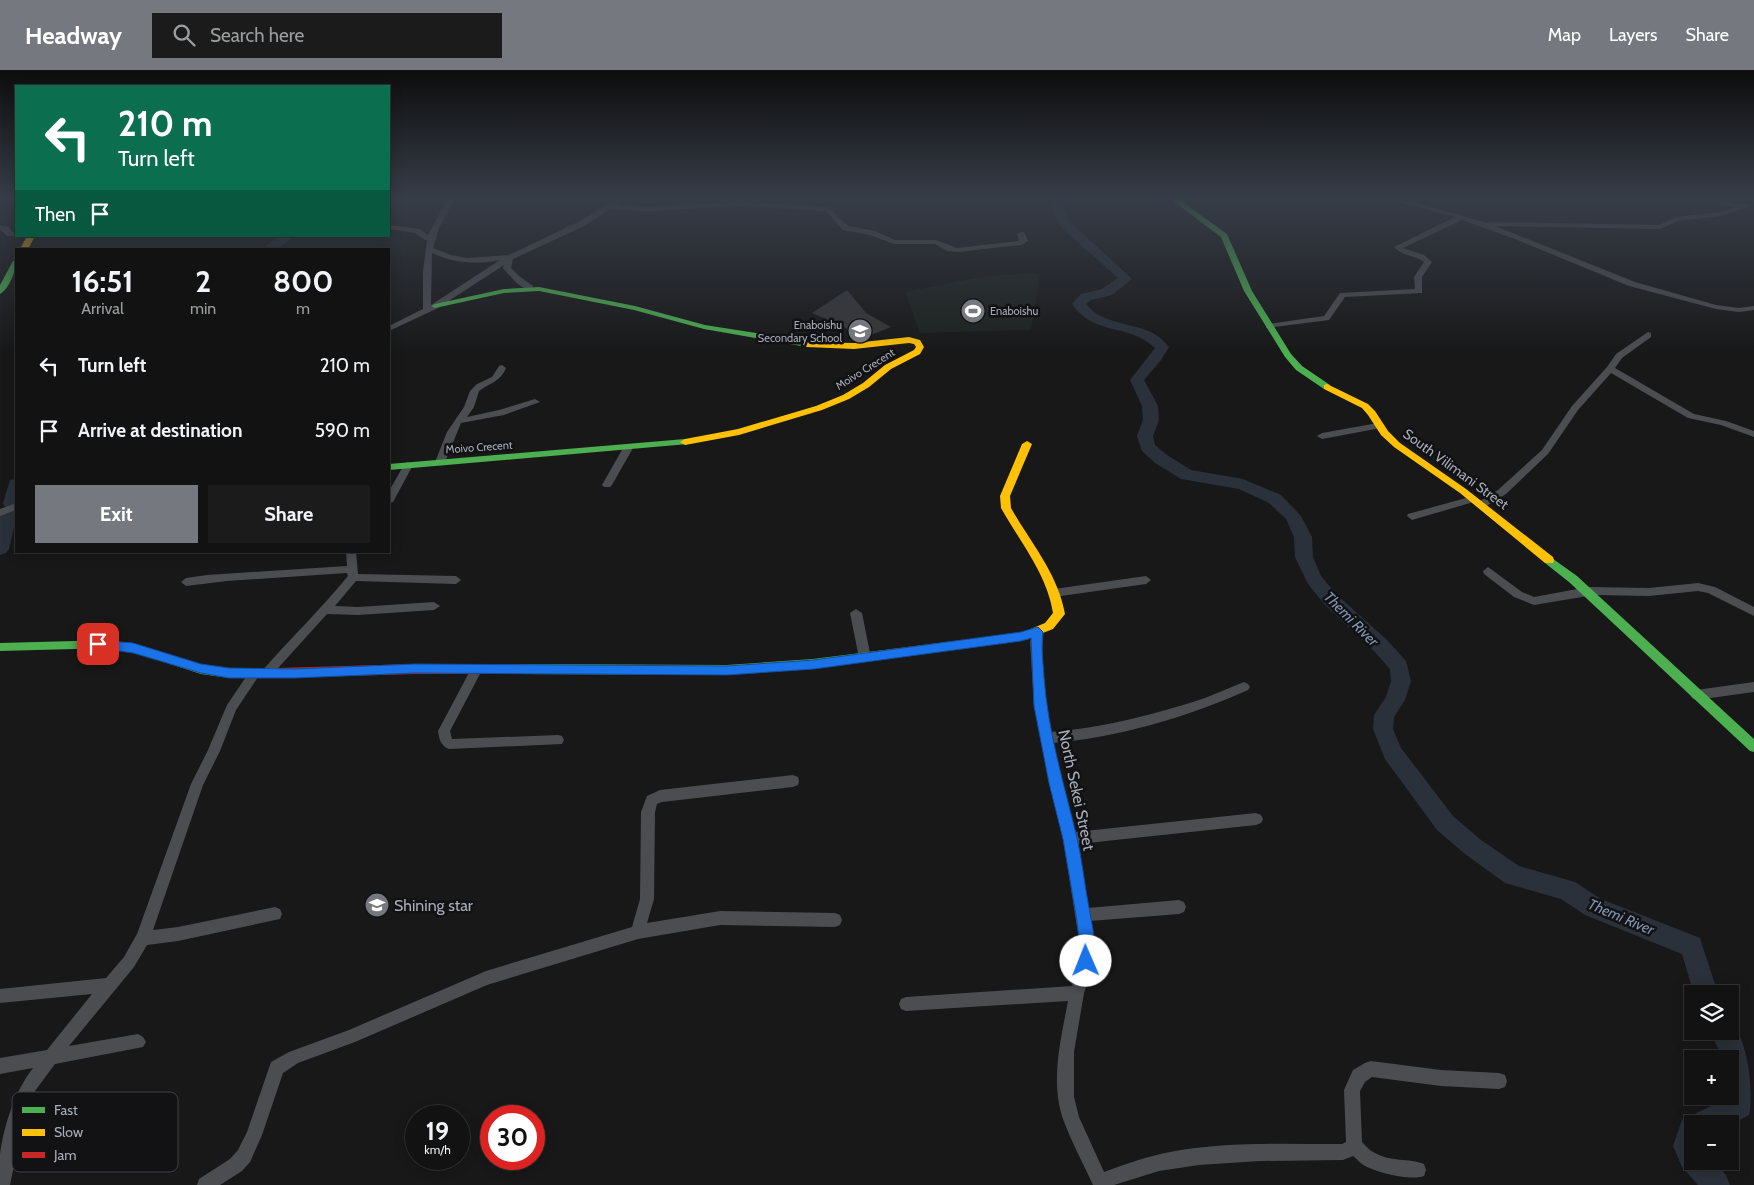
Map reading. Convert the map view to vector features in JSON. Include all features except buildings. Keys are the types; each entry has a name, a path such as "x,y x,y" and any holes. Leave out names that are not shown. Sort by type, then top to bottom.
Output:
{"street":[{"path":"430,250 431,308"},
{"path":"433,250 461,260 476,261 518,254"},
{"path":"390,328 431,308 509,258 526,250"},
{"name":"South Vilimani Street","path":"1230,250 1246,286 1269,326 1299,368 1327,387 1365,406 1372,414 1378,426 1397,445 1477,502 1589,592 1696,695 1754,747"},
{"path":"1269,326 1326,318 1331,314 1340,296 1347,294 1373,295 1419,291 1418,277 1428,262 1418,255 1401,250"},
{"path":"1547,250 1632,284 1716,307 1740,310 1754,308"},
{"path":"509,258 507,268 516,278 530,288"},
{"path":"0,292 15,265"},
{"name":"Moivo Crecent","path":"390,467 628,448 706,439 782,420 819,408 859,389 888,367 917,352 920,347 916,342 909,340 854,346 800,344 704,328 635,308 530,288 504,291 431,308"},
{"path":"1412,516 1477,502 1502,492 1545,452 1575,408 1610,369 1619,356 1648,335"},
{"path":"440,462 449,437 469,407 471,398 476,390 494,380 500,374 502,368"},
{"path":"1610,369 1691,416 1754,434"},
{"path":"458,421 501,413 535,402"},
{"path":"1322,436 1378,426"},
{"path":"0,647 111,644 133,648 201,669 229,673 260,674 415,669 727,670 788,667 1021,637 1038,632 1059,616 1059,605 1054,593 1006,508 1005,496 1027,444"},
{"path":"607,485 628,448"},
{"path":"390,498 408,466"},
{"path":"0,513 15,506"},
{"path":"26,1092 51,1057 129,962 143,938 198,784 214,751 230,708 260,674 338,597 353,573 351,553"},
{"path":"1488,571 1528,600 1539,601 1589,592 1649,592 1698,587 1712,590 1754,612"},
{"path":"186,582 226,576 353,573 365,579 456,580"},
{"path":"1054,593 1146,580"},
{"path":"324,610 358,611 434,606"},
{"path":"856,613 865,658"},
{"name":"North Sekei Street","path":"1038,632 1036,642 1039,698 1055,783 1070,839 1087,946 1086,961 1077,993 1066,1052 1066,1097 1071,1118 1101,1183"},
{"path":"476,670 444,731 445,739 450,744 558,740"},
{"path":"1047,738 1067,737 1106,730 1192,707 1244,687"},
{"path":"1696,695 1754,687"},
{"path":"638,932 647,899 648,812 652,800 660,796 793,781"},
{"path":"1070,839 1256,819"},
{"path":"1083,915 1179,907"},
{"path":"143,938 178,934 275,914"},
{"path":"205,1185 236,1164 244,1156 254,1135 278,1068 285,1062 350,1037 486,978 638,932 720,918 835,920"},
{"path":"0,996 111,985"},
{"path":"906,1004 1077,993"},
{"path":"0,1066 138,1042"},
{"path":"1418,1170 1392,1167 1370,1160 1354,1146 1352,1090 1359,1076 1370,1069 1441,1078 1499,1081"},
{"path":"2,1185 12,1142"},
{"path":"1101,1183 1142,1168 1177,1159 1259,1152 1343,1152 1354,1146"}],"shaded area":[{"name":"Enaboishu","path":"1040,274 1031,330 920,333 905,292 985,276"}],"waterway":[{"name":"Themi River","path":"1095,250 1126,279 1107,292 1086,297 1079,304 1087,314 1096,320 1141,331 1152,337 1162,347 1137,380 1150,406 1151,420 1145,436 1148,447 1161,459 1187,475 1243,484 1275,499 1293,516 1303,537 1304,557 1314,579 1330,599 1380,645 1399,666 1401,681 1395,700 1384,715 1383,729 1392,753 1445,823 1473,847 1513,875 1567,890 1593,907 1692,946 1703,985"},
{"path":"11,503 15,488"},
{"path":"0,549 9,514"},
{"name":"Themi River","path":"1721,1115 1740,1106 1737,1061 1727,1040"},
{"name":"Themi River","path":"1703,1170 1716,1185"}],"traffic: fast":[{"path":"1230,250 1248,291 1288,355 1299,368 1327,387"},
{"path":"0,292 15,265"},
{"path":"435,306 504,291 539,289 635,308 704,327 807,344"},
{"path":"390,467 685,442"},
{"path":"1549,560 1573,579 1754,747"},
{"path":"519,669 727,670 813,664 1025,636"},
{"path":"0,647 111,644 133,648 201,669 229,673 277,673"}],"traffic: slow":[{"path":"685,442 739,432 819,408 846,397 866,385 888,367 917,352 920,347 917,342 909,340 854,346 807,344"},
{"path":"1327,387 1365,406 1372,413 1384,433 1397,445 1463,491 1549,560"},
{"path":"1025,636 1049,626 1059,614 1057,601 1046,573 1006,508 1005,496 1027,444"}],"traffic: jam":[{"path":"277,673 415,669 519,669"}],"place":[{"name":"Enaboishu","path":"973,311"},
{"name":"Enaboishu Secondary School","path":"860,331"},
{"name":"Shining star","path":"377,905"}],"route":[{"path":"98,644 133,648 201,669 229,673 254,674 415,669 727,670 814,664 1021,637 1038,632 1036,642 1040,706 1046,727 1055,783 1070,839 1083,915 1087,946 1086,961"}]}
